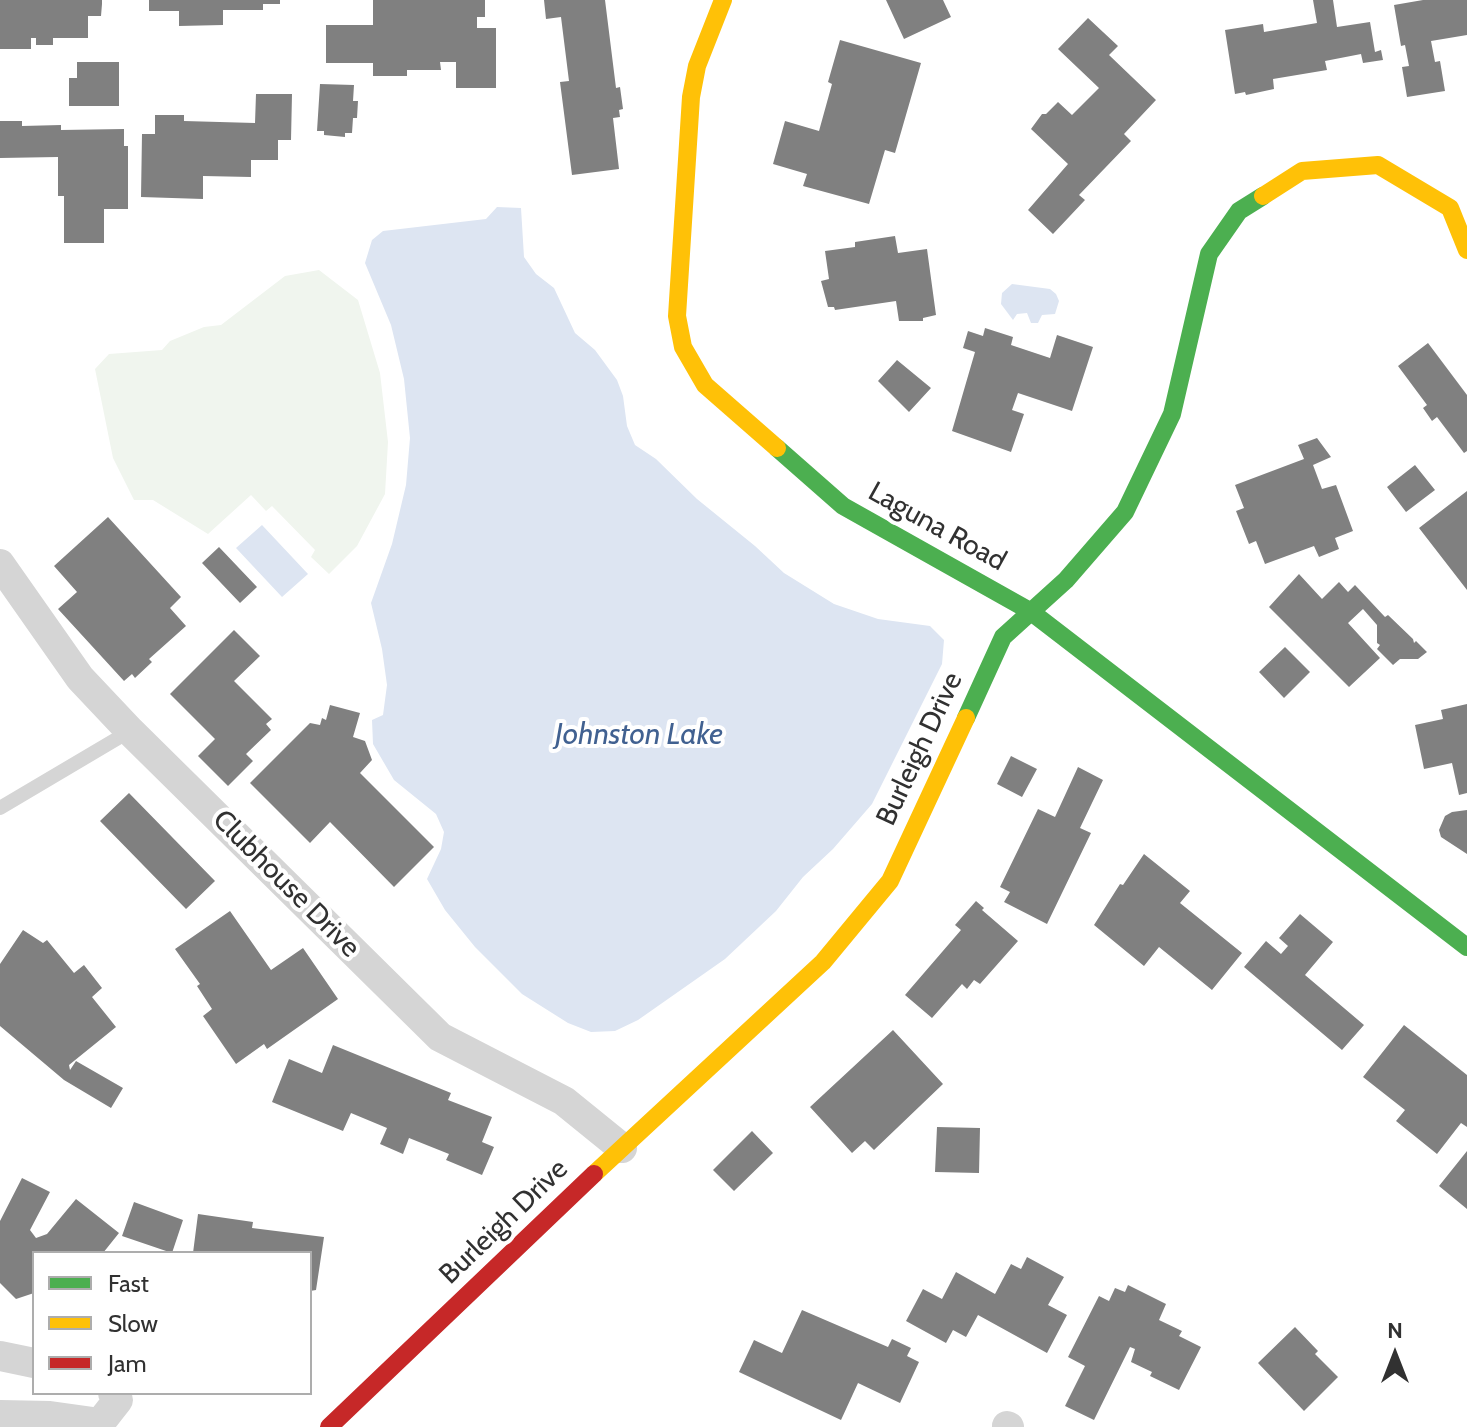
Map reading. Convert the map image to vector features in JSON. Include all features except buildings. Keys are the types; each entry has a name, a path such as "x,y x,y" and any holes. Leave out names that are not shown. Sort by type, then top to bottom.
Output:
{"street":[{"name":"Laguna Road","path":"723,0 697,66 691,97 677,316 683,347 705,385 843,506 1030,611 1467,947"},
{"name":"Burleigh Drive","path":"329,1427 823,962 890,881 1003,637 1066,580 1125,512 1172,414 1209,254 1239,211 1302,171 1378,165 1450,208 1467,250"},
{"name":"Clubhouse Drive","path":"0,564 80,678 440,1037 564,1101 622,1148"},
{"path":"0,1356 32,1363"},
{"path":"0,1415 50,1416 100,1423 118,1400 114,1395"}],"lane":[{"path":"0,808 130,731"}],"shaded area":[{"path":"319,270 358,300 380,373 388,442 385,494 357,546 329,574 311,557 315,550 272,506 266,511 251,495 208,534 153,500 134,500 113,458 95,369 109,354 162,350 170,341 204,327 221,325 285,276"}],"water":[{"name":"Johnston Lake","path":"497,207 521,208 524,257 536,274 554,288 575,333 595,350 617,380 623,396 627,426 635,445 656,459 697,499 784,573 834,604 878,619 930,626 944,640 942,664 872,804 833,849 803,877 776,911 725,959 638,1020 615,1031 591,1032 568,1023 522,994 475,947 445,910 427,879 441,849 444,832 436,814 394,780 373,744 372,720 383,715 387,685 371,603 392,544 406,485 410,438 404,379 391,325 365,263 372,240 383,231 486,219"},
{"path":"1012,284 1050,289 1059,301 1055,314 1042,315 1038,323 1031,323 1027,313 1017,314 1013,320 1001,304 1002,293"},
{"path":"262,525 308,574 282,597 236,548"}],"traffic: fast":[{"path":"966,718 1003,637 1066,580 1125,512 1172,414 1209,254 1239,211 1263,196"},
{"path":"777,448 843,506 1030,611 1467,947"}],"traffic: slow":[{"path":"723,0 697,66 691,97 677,316 683,347 705,385 777,448"},
{"path":"1263,196 1302,171 1378,165 1450,208 1467,250"},
{"path":"594,1174 823,962 890,881 966,718"}],"traffic: jam":[{"path":"329,1427 594,1174"}]}
